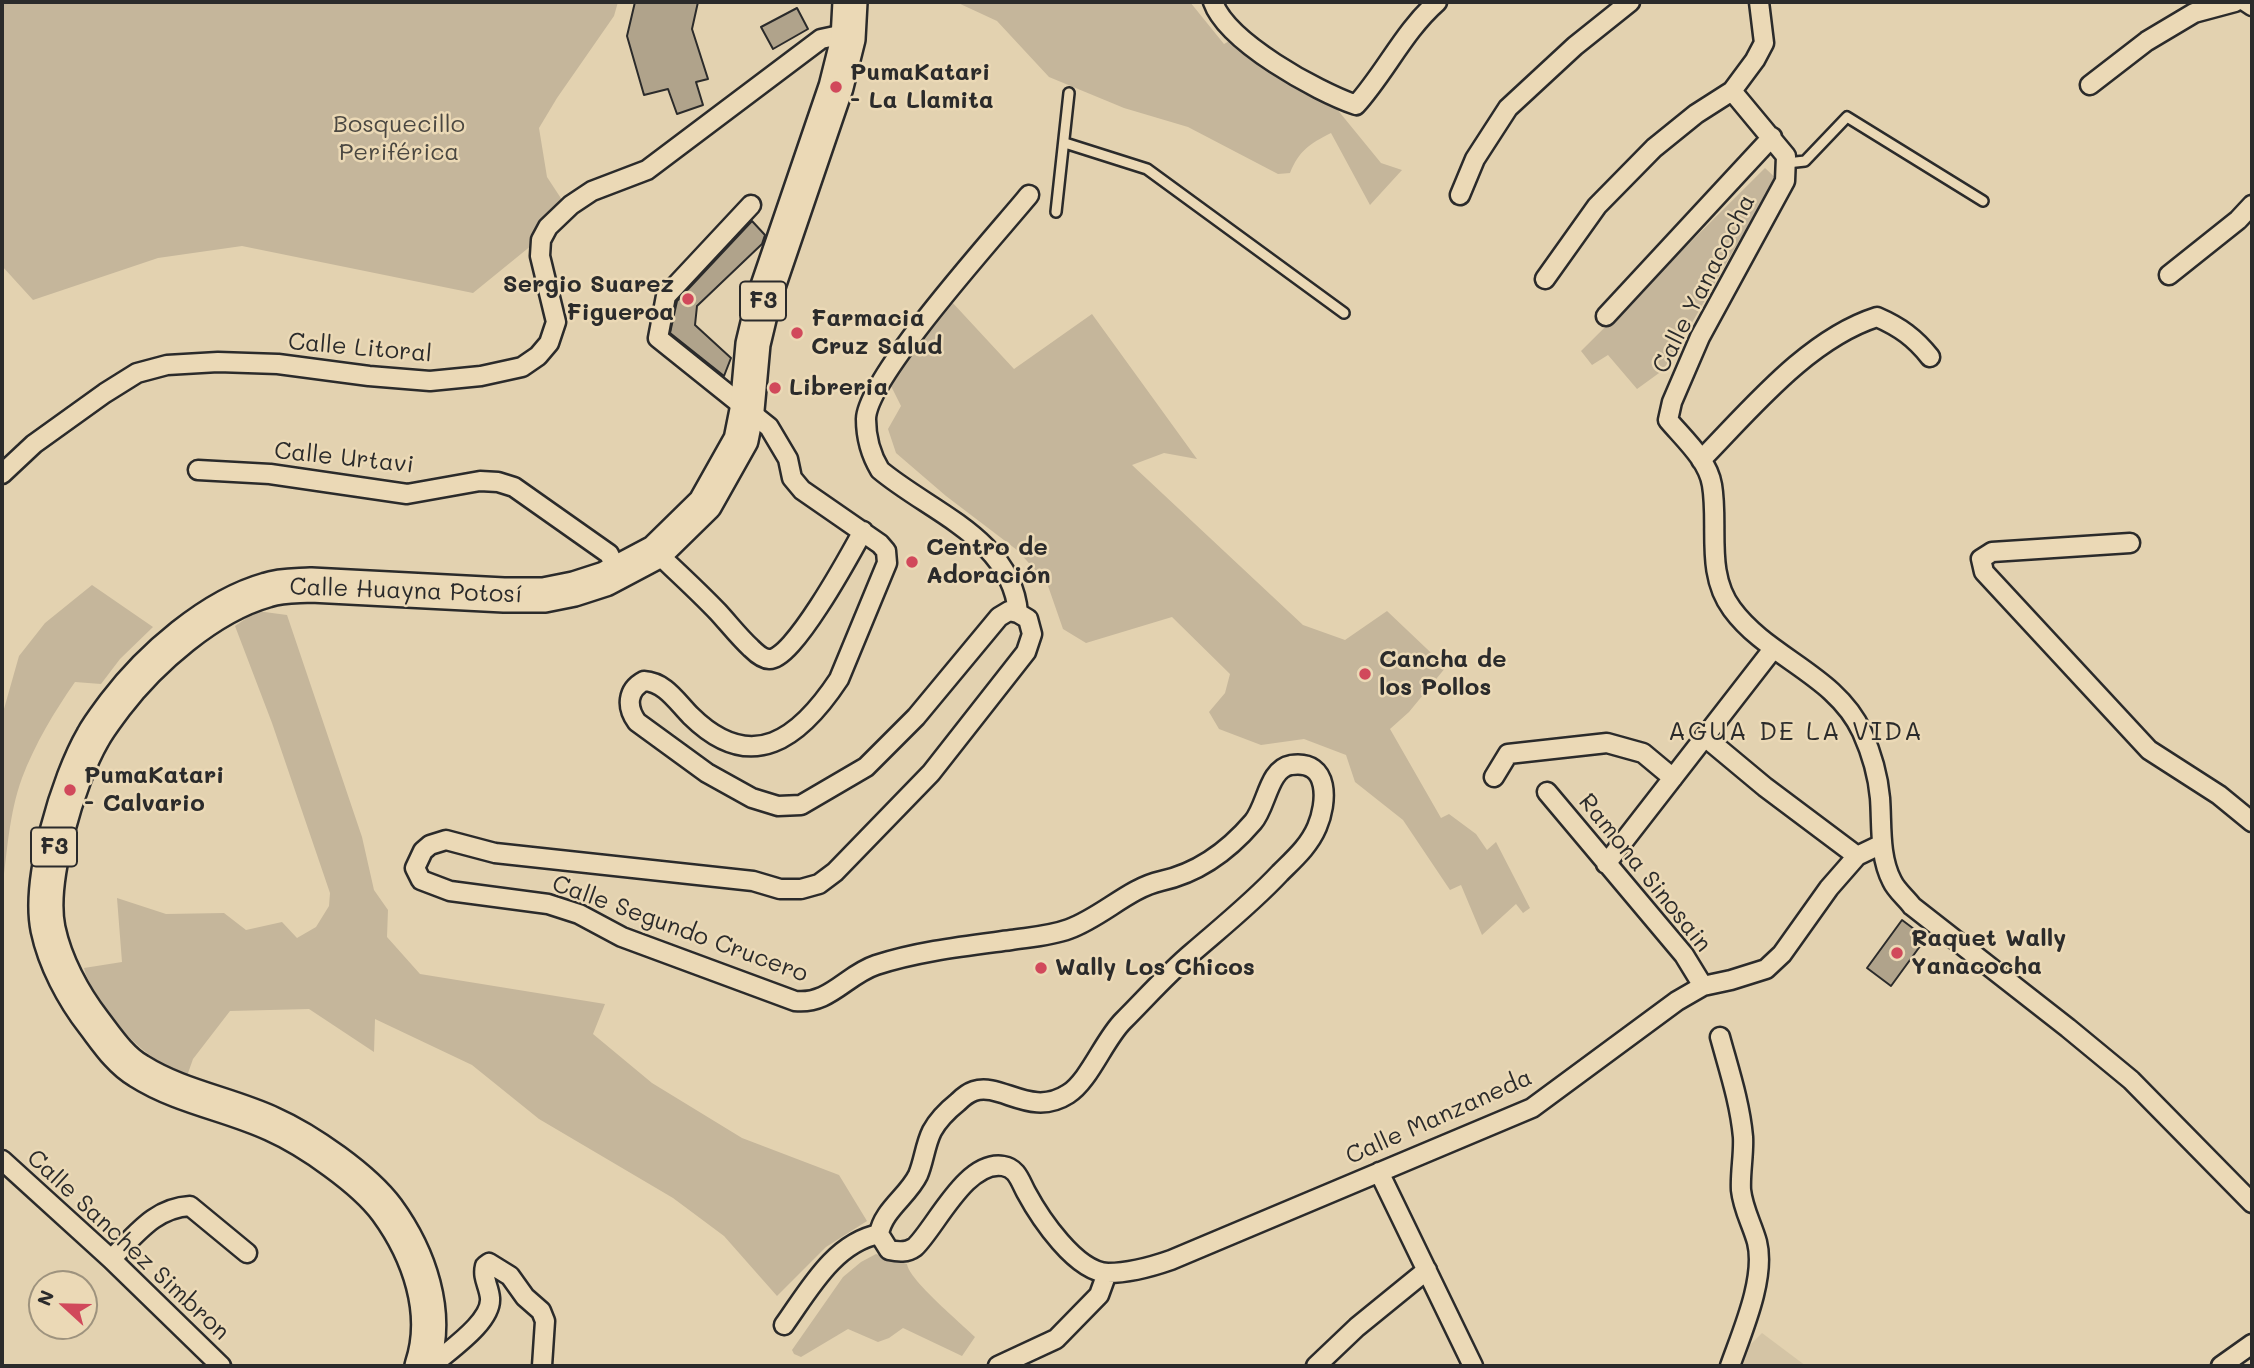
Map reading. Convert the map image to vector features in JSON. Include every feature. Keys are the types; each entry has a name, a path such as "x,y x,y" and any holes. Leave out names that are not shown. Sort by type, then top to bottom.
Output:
{"highway":[{"name":"F3","path":"848,38 850,2"},
{"name":"Calle Huayna Potosí","path":"423,1364 429,1334 426,1293 408,1246 387,1210 371,1192 332,1160 276,1126 248,1114 198,1100 137,1070 119,1055 86,1013 67,981 53,946 46,910 48,873 70,790 92,738 137,677 160,654 200,624 253,594 284,586 311,585 504,595 544,594 574,589 618,573 656,552 705,504 741,440 747,410 753,344 764,298 825,126 848,38"}],"street":[{"path":"1213,2 1230,28 1258,53 1334,97 1356,105 1437,2"},
{"path":"1460,195 1475,159 1508,108 1575,46 1630,2"},
{"path":"1545,279 1597,206 1654,148 1696,114 1732,91 1764,43 1759,2"},
{"path":"2090,85 2147,41 2194,13 2235,2"},
{"path":"2246,2 2252,6"},
{"name":"Calle Litoral","path":"2,474 34,444 105,393 137,373 167,365 218,362 278,364 430,381 481,376 522,368 549,343 556,322 540,256 541,240 548,227 570,205 592,191 647,170 821,39 835,36 848,38"},
{"path":"1732,91 1772,137 1786,156 1787,163"},
{"path":"1606,316 1772,137"},
{"name":"Calle Yanacocha","path":"1787,163 1785,181 1780,192 1700,337 1672,402 1668,420 1701,460 1712,483 1715,560 1721,585 1731,608 1773,649 1836,694 1853,714 1874,766 1880,796 1882,844 1892,881 1912,906 2131,1080 2252,1203"},
{"path":"751,205 666,296 658,338 769,426 788,459 792,478 802,490 863,531 886,551 887,563 839,679 829,694 793,732 764,747 741,745 704,728 666,690 658,684 644,681 632,690 629,703 631,715 637,722 707,773 740,793 778,806 801,804 866,766 916,717 999,617 1009,611 1018,613 1016,593 1000,563 976,537 880,470 872,457 866,418 871,401 903,347 1029,195"},
{"path":"2169,275 2238,220 2252,205"},
{"path":"1701,460 1773,387 1828,341 1858,323 1877,317 1896,325 1916,340 1930,357"},
{"name":"Calle Urtavi","path":"198,470 270,474 407,495 480,481 498,482 514,487 609,554 618,573"},
{"path":"656,552 698,591 751,648 766,659 773,660 780,657 799,636 839,576 863,531"},
{"path":"2130,543 1993,552 1981,559 1984,572 2149,750 2219,795 2252,822"},
{"name":"Calle Segundo Crucero","path":"879,1234 884,1218 910,1190 920,1171 932,1132 945,1113 971,1091 986,1089 1041,1103 1069,1094 1120,1024 1191,954 1256,900 1301,852 1316,829 1325,791 1316,772 1299,765 1281,769 1273,778 1256,819 1229,847 1209,862 1167,880 1145,885 1072,928 1048,936 948,949 889,961 862,971 813,1002 795,1001 622,937 579,914 548,904 450,891 426,884 417,876 415,868 423,851 430,845 446,840 495,853 740,879 780,889 801,889 819,884 852,856 931,773 1026,652 1032,634 1028,620 1018,613"},
{"path":"1606,864 1773,649"},
{"path":"1705,737 1765,787 1857,856"},
{"path":"1494,777 1508,754 1607,743 1643,754 1672,778"},
{"name":"Ramona Sinosain","path":"1547,792 1684,954 1703,986"},
{"name":"Calle Manzaneda","path":"1107,1273 1146,1269 1171,1260 1532,1108 1677,1001 1703,986 1766,969 1782,954 1829,888 1857,856 1882,844"},
{"path":"1720,1037 1739,1107 1743,1139 1741,1191 1745,1212 1757,1242 1758,1257 1758,1273 1750,1308 1730,1366"},
{"name":"Calle Sanchez Simbron","path":"2,1160 111,1259 221,1366"},
{"path":"784,1325 820,1274 838,1255 867,1236 879,1234 889,1250 904,1252 915,1247 966,1183 984,1169 1003,1166 1017,1173 1031,1201 1058,1240 1082,1261 1107,1273 1099,1295 1056,1339 1003,1365"},
{"path":"1379,1172 1473,1366"},
{"path":"111,1259 159,1213 174,1206 190,1206 247,1253"},
{"path":"423,1364 435,1363 485,1318 490,1296 484,1273 485,1266 489,1263 510,1276 525,1297 541,1311 545,1321 542,1366"},
{"path":"1316,1366 1357,1327 1427,1270"},
{"path":"2221,1366 2252,1344"}],"lane":[{"path":"1056,212 1069,93"},
{"path":"1787,163 1805,161 1847,117 1983,201"},
{"path":"1065,143 1147,169 1344,313"}],"shaded area":[{"path":"1762,1333 1806,1366 1737,1366 1740,1355"}],"green space":[{"name":"Bosquecillo Periférica","path":"2,2 618,2 614,16 539,128 547,177 568,209 532,245 473,293 242,246 158,258 33,300 2,266"},
{"path":"956,2 1190,2 1224,44 1242,34 1305,70 1381,163 1402,170 1370,205 1331,133 1306,149 1290,173 1278,174 1188,127 1124,108 1049,77 997,21"},
{"path":"1765,168 1781,183 1736,246 1666,368 1637,389 1608,355 1592,365 1581,351"},
{"path":"951,301 1014,369 1092,314 1197,459 1164,453 1132,465 1303,625 1345,640 1387,611 1446,667 1409,712 1390,729 1441,818 1449,814 1476,834 1487,850 1496,842 1530,908 1523,913 1516,904 1482,935 1461,885 1450,890 1403,820 1355,782 1346,755 1304,739 1261,745 1219,729 1209,712 1225,693 1230,674 1172,617 1086,643 1063,629 1047,583 1017,550 946,496 896,453 888,429 901,406 889,382 917,340"},
{"path":"92,585 153,627 120,659 101,684 75,682 46,728 27,765 14,805 2,891 2,716 19,656 45,623"},
{"path":"257,611 287,615 362,837 374,890 388,910 387,937 420,974 605,1004 593,1034 652,1083 742,1138 839,1175 867,1221 826,1247 777,1296 724,1236 673,1198 539,1119 472,1065 375,1019 374,1052 309,1009 230,1011 193,1059 187,1076 148,1054 129,1037 94,989 84,968 122,962 117,898 166,914 224,913 246,930 282,922 297,938 316,927 329,906 330,893 272,723 235,626"},
{"path":"876,1254 907,1264 926,1290 975,1337 962,1356 903,1328 878,1342 848,1329 801,1357 794,1354 792,1350 843,1277"}],"building":[{"path":"635,2 698,2 692,29 708,79 696,82 703,105 677,114 668,89 644,95 627,36"},
{"path":"797,8 808,29 773,49 761,27"},
{"name":"Sergio Suarez Figueroa","path":"752,221 765,235 762,244 697,306 695,325 731,358 724,376 670,333 677,301"},
{"name":"Raquet Wally Yanacocha","path":"1902,920 1926,938 1891,986 1867,968"}],"place":[{"name":"PumaKatari - La Llamita","path":"836,87"},
{"name":"Sergio Suarez Figueroa","path":"688,299"},
{"name":"Farmacia Cruz Salud","path":"797,333"},
{"name":"Libreria","path":"775,388"},
{"name":"Centro de Adoración","path":"912,562"},
{"name":"Cancha de los Pollos","path":"1365,674"},
{"name":"PumaKatari - Calvario","path":"70,790"},
{"name":"Raquet Wally Yanacocha","path":"1897,953"},
{"name":"Wally Los Chicos","path":"1041,968"}],"district":[{"name":"AGUA DE LA VIDA","path":"1796,732"}]}
